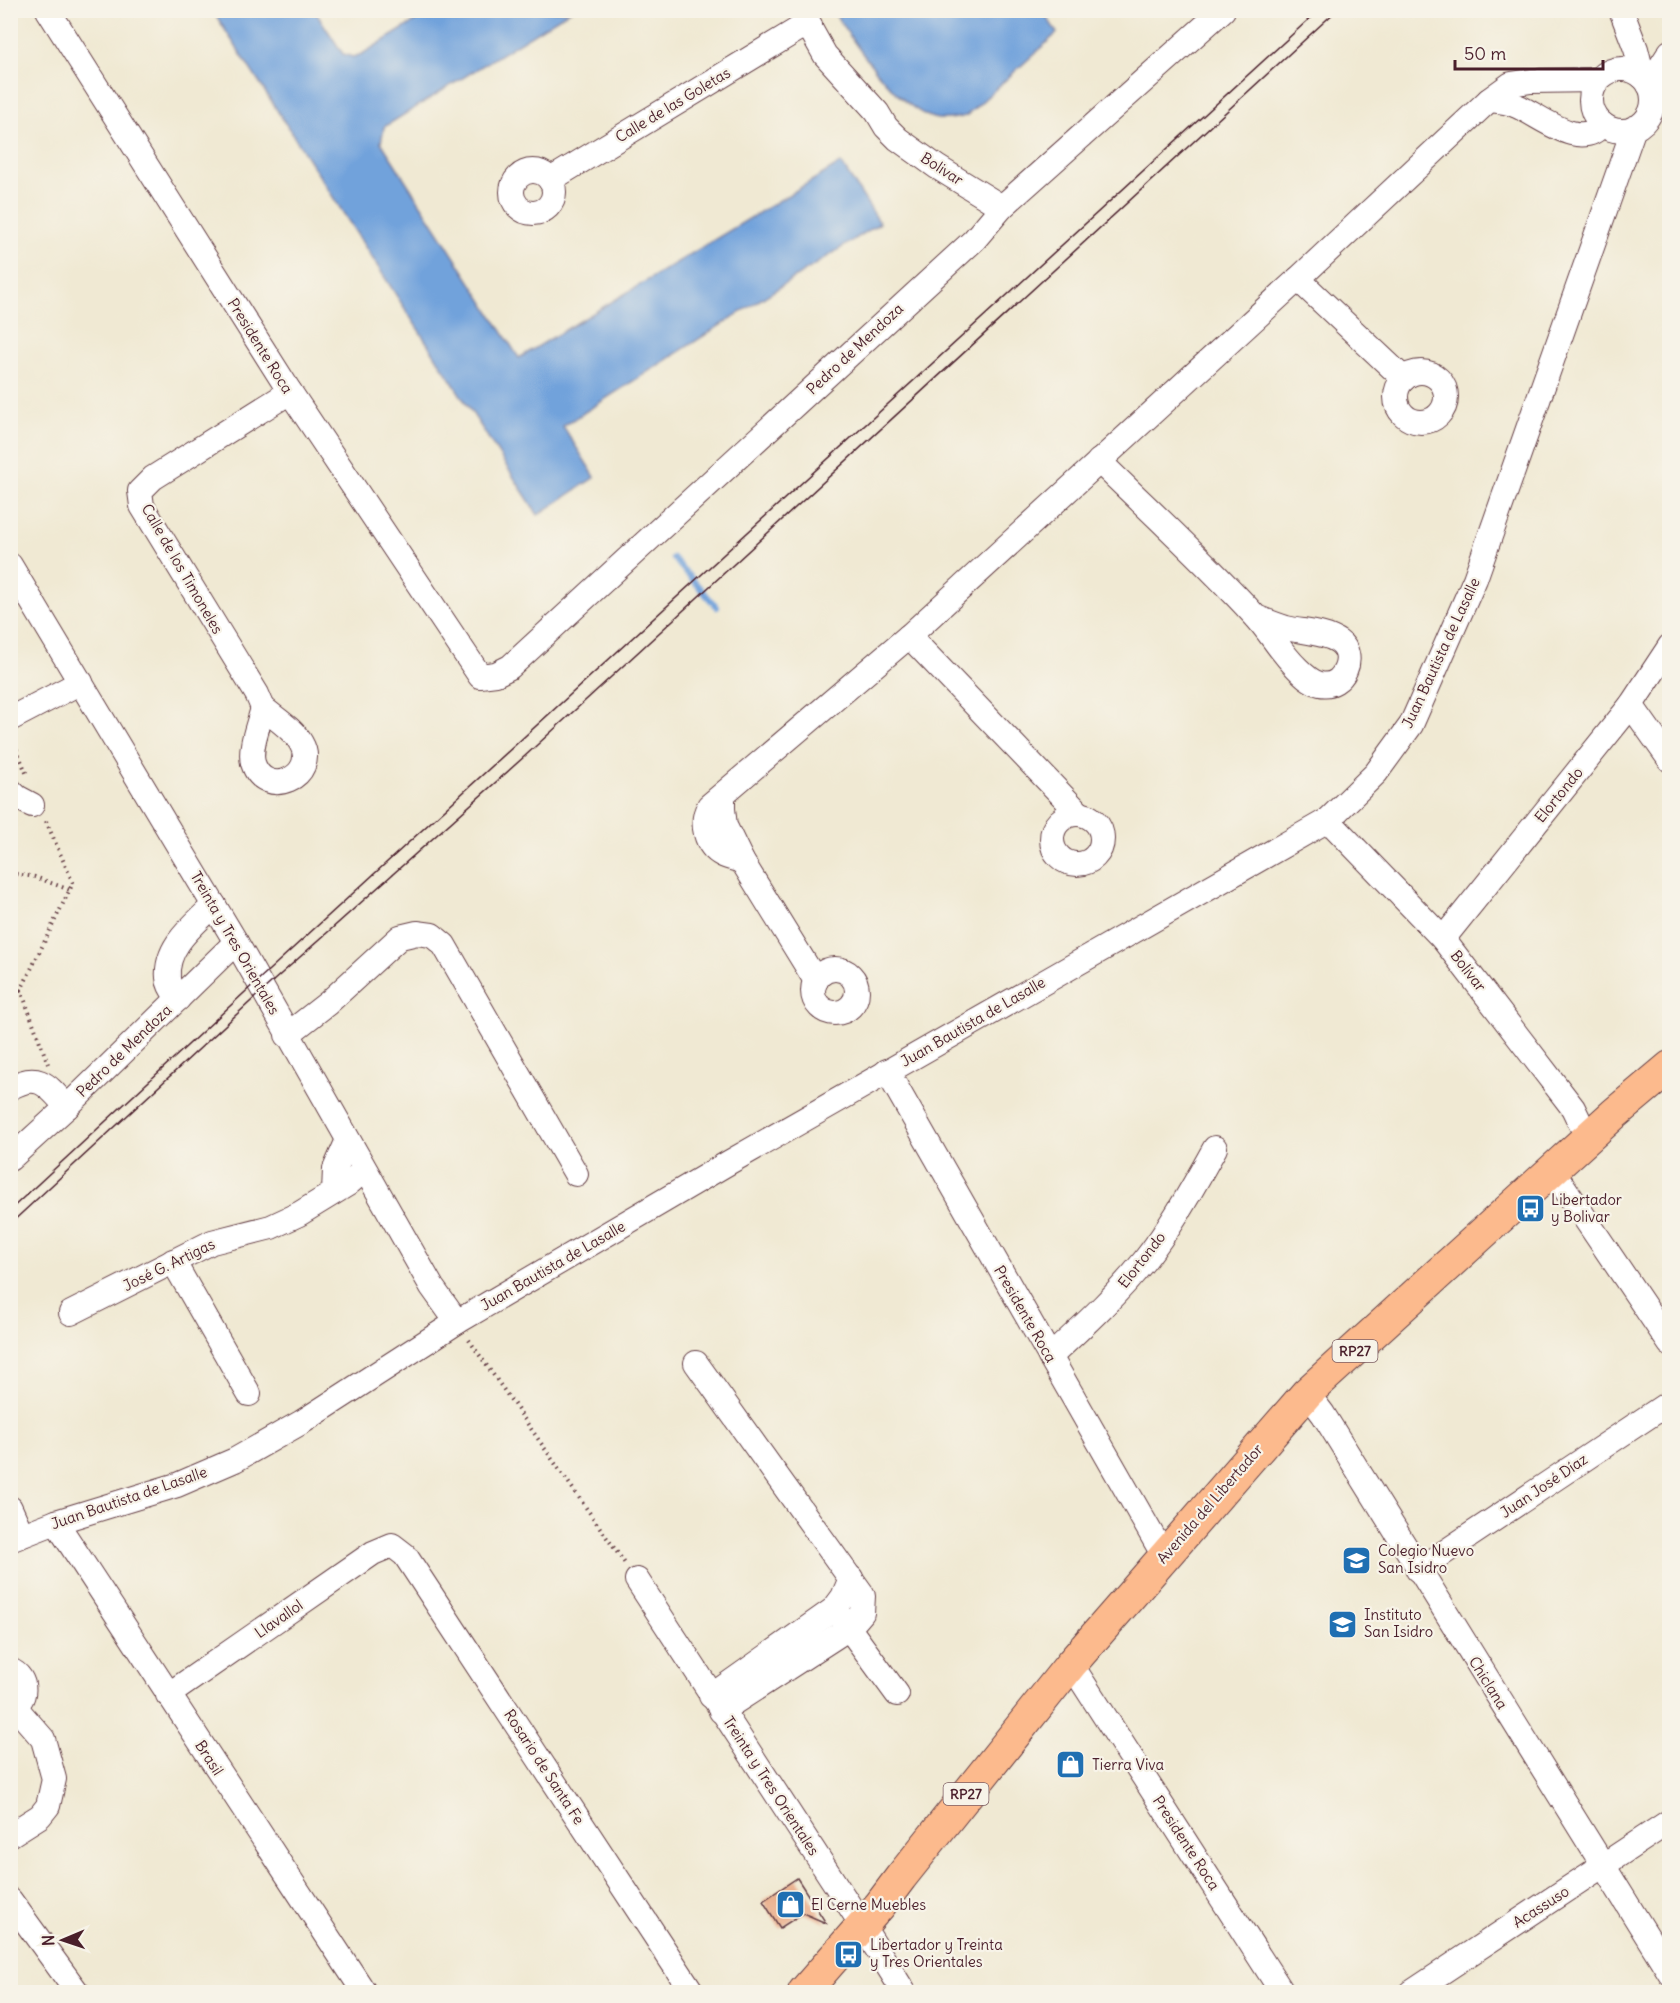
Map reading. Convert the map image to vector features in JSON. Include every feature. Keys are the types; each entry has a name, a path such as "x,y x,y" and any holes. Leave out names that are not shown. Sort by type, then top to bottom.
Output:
{"main road":[{"name":"Avenida del Libertador","path":"804,1992 880,1905 1071,1664 1307,1393 1670,1066"}],"street":[{"name":"Presidente Roca","path":"48,10 290,392 480,676"},
{"name":"Pedro de Mendoza","path":"480,676 496,674 510,668 974,240 1002,207 1223,10"},
{"path":"1623,15 1606,75 1591,95 1596,118 1606,126 1622,131 1643,123 1649,115 1653,96 1670,52"},
{"path":"1623,15 1653,96"},
{"name":"Bolivar","path":"798,19 825,56 877,112 886,127 898,139 936,167 1002,207"},
{"name":"Calle de las Goletas","path":"550,180 798,19"},
{"path":"816,981 742,861 722,855 712,848 705,830 704,815 710,806 909,636 1298,279 1489,100 1511,84 1606,75 1624,69 1634,71 1653,96"},
{"path":"1489,100 1515,105 1575,135 1589,135 1606,126"},
{"name":"Juan Bautista de Lasalle","path":"1606,126 1611,140 1608,198"},
{"name":"Juan Bautista de Lasalle","path":"16,1538 56,1522 177,1485 235,1460 302,1422 457,1322 887,1071 1328,820 1376,773 1411,725 1475,579 1634,128"},
{"path":"1298,279 1404,379"},
{"name":"Calle de los Timoneles","path":"263,708 142,506 140,491 153,478 290,392"},
{"path":"1100,461 1256,617"},
{"name":"Treinta y Tres Orientales","path":"10,565 236,942 347,1142 432,1287 457,1322"},
{"path":"909,636 1079,813"},
{"name":"Elortondo","path":"1443,939 1631,705 1670,646"},
{"path":"10,719 81,682"},
{"path":"1631,705 1670,760"},
{"name":"Bolívar","path":"1328,820 1443,939 1573,1108 1588,1139"},
{"path":"178,999 168,980 169,961 183,935 214,905"},
{"path":"287,1035 328,1003 399,937 417,933 432,935 444,945 576,1174"},
{"name":"Pedro de Mendoza","path":"10,1159 67,1107 236,942"},
{"name":"Presidente Roca","path":"887,1071 1164,1556"},
{"path":"10,1088 29,1080 41,1081 67,1107"},
{"path":"334,1192 335,1169 347,1142"},
{"name":"Elortondo","path":"1050,1357 1099,1311 1144,1261 1183,1206 1215,1148"},
{"name":"José G. Artigas","path":"71,1313 212,1242 271,1227 299,1214 364,1170"},
{"path":"1553,1171 1670,1344"},
{"path":"173,1261 249,1394"},
{"path":"696,1363 863,1596 862,1613 849,1628 797,1649 716,1703"},
{"name":"Chiclana","path":"1307,1393 1323,1414 1670,1973"},
{"name":"Juan José Díaz","path":"1418,1570 1670,1402"},
{"path":"10,1508 16,1538"},
{"name":"Brasil","path":"56,1522 364,1992"},
{"name":"Llavallol","path":"168,1695 373,1553 392,1545"},
{"name":"Rosario de Santa Fe","path":"392,1545 405,1555 693,1992"},
{"path":"797,1649 843,1598 851,1578"},
{"name":"Treinta y Tres Orientales","path":"637,1580 904,1992"},
{"path":"834,1609 897,1694"},
{"name":"Presidente Roca","path":"1071,1664 1282,1992"},
{"path":"10,1670 22,1679 24,1689 22,1699 13,1708 43,1739 54,1779 48,1806 40,1816 10,1835"},
{"name":"Acassuso","path":"1412,1992 1670,1821"},
{"path":"10,1900 77,1992"}],"path":[{"path":"10,733 29,797 73,883 21,990 10,994"},
{"path":"10,873 35,877 70,890"},
{"path":"10,985 21,990 48,1065 41,1081"},
{"path":"457,1322 637,1580"}],"water":[{"path":"213,11 315,11 343,54 353,57 362,54 432,11 570,11 384,127 381,142 519,358 841,163 880,223 563,426 595,477 538,515"},
{"path":"833,11 1043,11 1057,33 966,116 937,119 919,111 891,87 864,56"}],"building":[{"name":"El Cerne Muebles","path":"797,1878 826,1923 803,1913 780,1928 763,1901"}],"waterway":[{"path":"673,558 717,607"}],"tram line":[{"path":"10,1210 257,981 1319,10"},
{"path":"10,1224 263,990 525,756 1337,10"}],"place":[{"name":"Libertador y Bolivar","path":"1530,1209"},
{"name":"Colegio Nuevo San Isidro","path":"1357,1560"},
{"name":"Instituto San Isidro","path":"1343,1624"},
{"name":"Tierra Viva","path":"1071,1765"},
{"name":"El Cerne Muebles","path":"790,1905"},
{"name":"Libertador y Treinta y Tres Orientales","path":"849,1954"}]}
